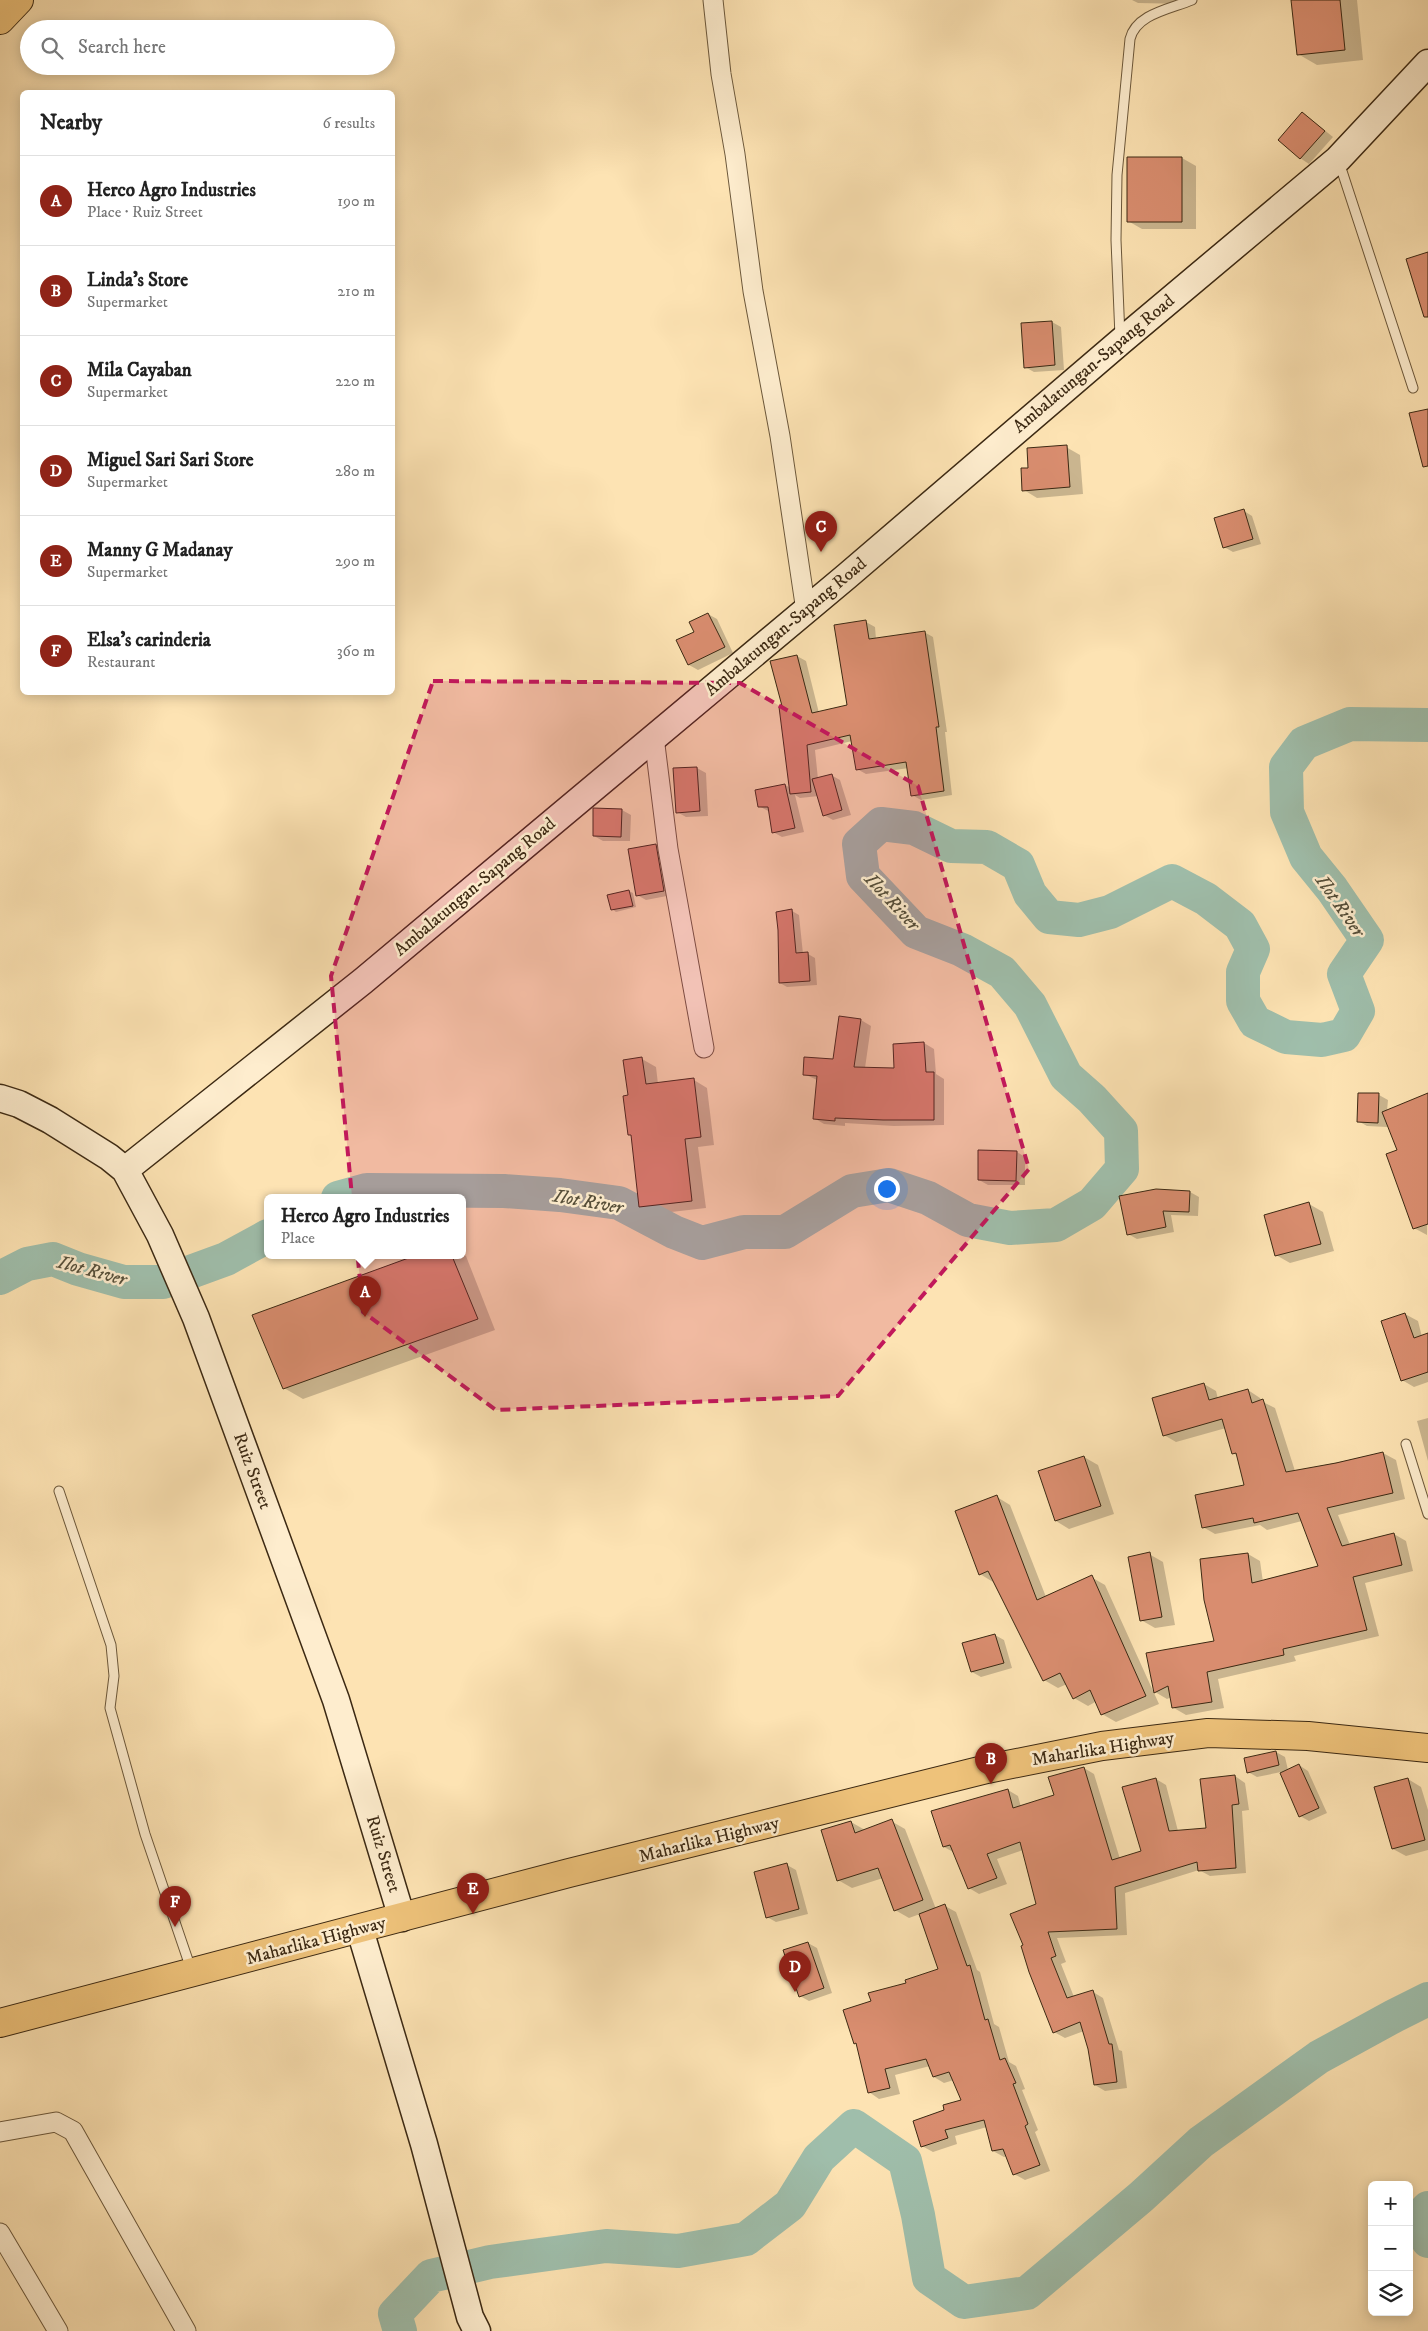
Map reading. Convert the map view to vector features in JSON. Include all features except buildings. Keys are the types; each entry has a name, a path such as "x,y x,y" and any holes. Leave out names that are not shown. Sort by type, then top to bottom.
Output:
{"main road":[{"path":"0,20 19,0"},
{"name":"Maharlika Highway","path":"0,2023 360,1930 569,1873 987,1769 1102,1746 1208,1734 1308,1736 1428,1748"}],"street":[{"path":"713,0 721,74 735,154 753,290 780,436 806,610"},
{"name":"Ambalatungan-Sapang Road","path":"125,1170 363,981 806,610 1338,159 1428,63"},
{"path":"654,737 668,849 704,1048"},
{"name":"Ruiz Street","path":"0,1098 19,1104 50,1120 109,1157 125,1170 160,1235 196,1318 336,1700 402,1918"},
{"path":"360,1930 424,2144 473,2324"},
{"path":"0,2132 56,2122 73,2132 186,2331"},
{"path":"0,2233 58,2331"}],"lane":[{"path":"1120,342 1116,240 1117,175 1130,39 1137,24 1145,18 1192,0"},
{"path":"1338,159 1413,388"},
{"path":"1406,1444 1428,1514"},
{"path":"59,1490 111,1645 114,1676 110,1708 145,1834 192,1973"}],"highlighted area":[{"path":"433,681 740,683 918,786 1029,1169 838,1396 496,1410 363,1312 331,976"}],"waterway":[{"name":"Ilot River","path":"352,1194 367,1190 504,1191 560,1195 619,1203 674,1232 702,1243 744,1232 785,1232 852,1191 889,1185 928,1198 968,1220 1010,1228 1056,1225 1092,1204 1122,1169 1121,1131 1092,1099 1066,1076 1030,1005 1002,972 962,950 916,932 863,876 859,844 881,824 914,828 951,846 987,847 1018,865 1030,894 1049,917 1079,920 1110,912 1172,881 1206,899 1240,925 1253,949 1243,972 1243,1001 1255,1022 1286,1037 1322,1040 1344,1035 1358,1011 1344,974 1367,940 1332,889 1306,857 1287,812 1286,767 1304,743 1350,724 1428,725"},
{"name":"Ilot River","path":"0,1278 27,1264 53,1259 78,1269 124,1282 163,1282 226,1259 264,1238"},
{"path":"400,2331 395,2314 431,2276 490,2262 606,2246 678,2251 746,2239 790,2205 819,2158 854,2126 905,2161 918,2215 929,2278 964,2302 1027,2293 1141,2197 1201,2142 1319,2057 1428,1999"},
{"path":"1428,2208 1426,2210 1428,2241"}],"place":[{"name":"Mila Cayaban","path":"821,552"},
{"name":"Herco Agro Industries","path":"365,1317"},
{"name":"Linda's Store","path":"991,1784"},
{"name":"Manny G Madanay","path":"473,1914"},
{"name":"Elsa's carinderia","path":"175,1927"},
{"name":"Miguel Sari Sari Store","path":"795,1992"}]}
